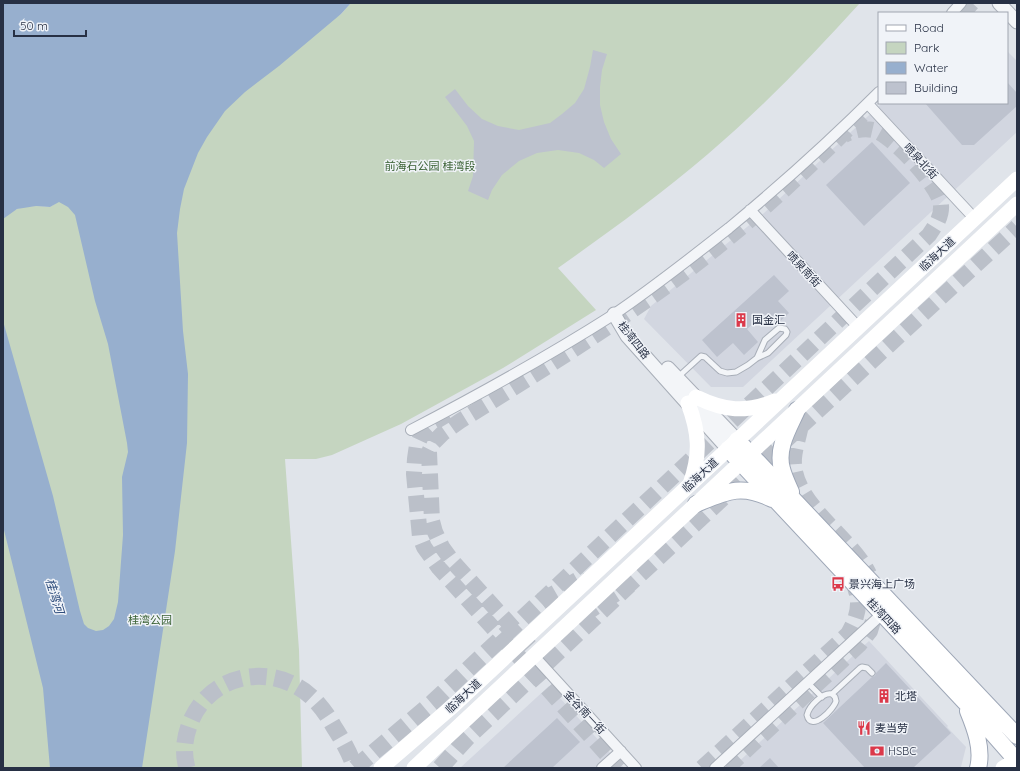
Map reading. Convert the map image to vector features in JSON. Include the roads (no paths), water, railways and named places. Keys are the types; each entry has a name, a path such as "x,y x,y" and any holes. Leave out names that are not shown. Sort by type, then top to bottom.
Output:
{"main road":[{"name":"临海大道","path":"381,768 454,705 1017,179"},
{"name":"临海大道","path":"414,768 1017,204"},
{"path":"690,484 695,472 698,446 692,400 721,408 736,410 750,409 781,399"},
{"path":"696,504 724,493 747,491 759,493 772,500 789,505 780,458 782,446 797,410"},
{"name":"桂湾四路","path":"733,444 789,505 882,614 964,702 1013,762"},
{"name":"桂湾四路","path":"789,505 995,712 1017,736"},
{"path":"964,702 977,737 980,752 978,768"},
{"path":"995,712 1017,721"}],"street":[{"path":"953,12 961,3"},
{"path":"999,3 1008,12"},
{"path":"1008,12 1017,22"},
{"path":"411,430 482,393 614,314 692,257 750,210 821,147 878,93"},
{"name":"喷泉北街","path":"868,104 975,219"},
{"name":"喷泉南街","path":"750,210 858,327"},
{"name":"桂湾四路","path":"614,314 633,329 677,378 692,400"},
{"name":"桂湾四路","path":"614,314 627,336 692,400 733,444"},
{"path":"715,768 882,614"},
{"name":"金谷南一街","path":"534,656 636,768"},
{"path":"602,768 621,751"}],"lane":[{"path":"677,378 701,356 705,357 716,369 727,373 736,372 757,358 768,353 785,337 787,332 785,328 779,328 765,340 757,358"},
{"path":"832,694 836,699 835,705 819,720 814,722 810,721 807,717 808,710 822,697 826,694 832,694 862,667 867,668 872,674"},
{"path":"808,683 822,697"}],"water":[{"name":"桂湾河","path":"3,3 351,3 341,14 279,66 245,92 225,111 198,153 184,189 177,233 183,331 188,374 187,443 175,551 142,768 50,768 43,688 3,526 3,321 53,496 84,624 88,628 96,631 103,630 109,626 114,619 118,602 123,535 122,477 128,452 127,443 108,344 95,301 75,215 68,207 59,202 50,207 36,206 17,209 3,219"}],"tunnel":[{"path":"964,12 972,3"},
{"path":"546,664 453,562 442,547 432,521 429,452 434,442 443,433 460,421 602,331 684,273 731,236 776,197 862,115"},
{"path":"540,602 929,235 934,228 938,221 941,209 939,197 924,175 904,152 884,135 876,131 868,129 844,135"},
{"path":"582,616 629,585 1017,227"},
{"path":"448,414 433,423 423,432 417,445 414,474 420,537 424,547 439,568 619,768"},
{"path":"801,425 794,458 796,474 802,490 824,519 849,546 869,574"},
{"path":"355,768 432,703 540,602 585,576"},
{"path":"702,768 848,634 855,620 858,607 857,594 852,579"},
{"path":"440,768 467,738 629,585"},
{"path":"727,768 859,645 870,631 875,614"},
{"path":"187,768 185,742 187,731 196,710 219,688 234,681 249,677 266,677 282,680 304,690 319,704 340,736 349,753 354,768"}],"place":[{"name":"国金汇","path":"741,320"},
{"name":"景兴海上广场","path":"838,584"},
{"name":"北塔","path":"884,696"},
{"name":"麦当劳","path":"864,728"},
{"name":"HSBC","path":"877,751"}],"park label":[{"name":"前海石公园 桂湾段","path":"430,166"},
{"name":"桂湾公园","path":"150,620"}]}
